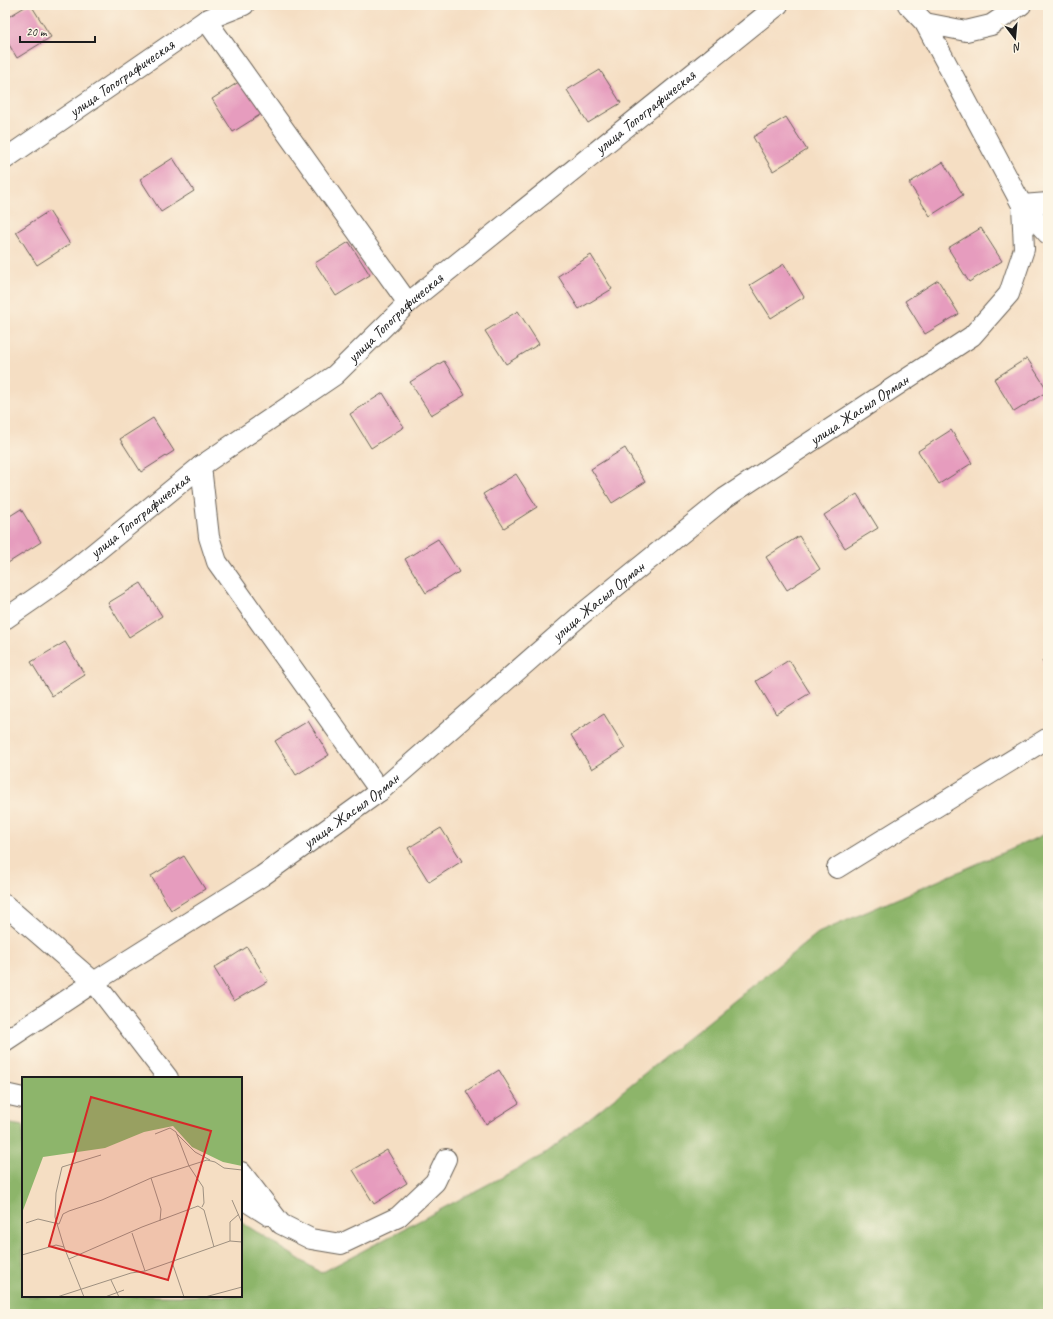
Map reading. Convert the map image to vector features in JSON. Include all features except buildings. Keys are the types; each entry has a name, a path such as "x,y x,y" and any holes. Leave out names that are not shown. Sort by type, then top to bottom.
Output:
{"street":[{"name":"улица Топографическая","path":"6,157 206,20 244,5"},
{"name":"улица Топографическая","path":"5,619 60,581 201,466 335,375 408,303 778,5"},
{"path":"908,5 925,23 1022,205 1048,234"},
{"path":"925,23 966,31 991,25 1021,5"},
{"path":"206,20 408,303"},
{"path":"1022,205 1048,203"},
{"name":"улица Жасыл Орман","path":"5,1041 94,982 262,876 380,791 582,614 725,498 972,336 1009,294 1024,249 1022,205"},
{"path":"201,466 209,537 217,562 380,791"},
{"path":"837,868 1048,738"},
{"path":"5,905 94,982 167,1077"},
{"path":"5,1094 22,1098"},
{"path":"242,1199 281,1224 311,1239 341,1244 398,1217 434,1182 446,1159"},
{"path":"242,1173 281,1224"}],"green space":[{"path":"1048,833 1048,1314 5,1314 5,1123 22,1126 22,1297 242,1297 242,1223 321,1273 545,1154 818,933"}]}
